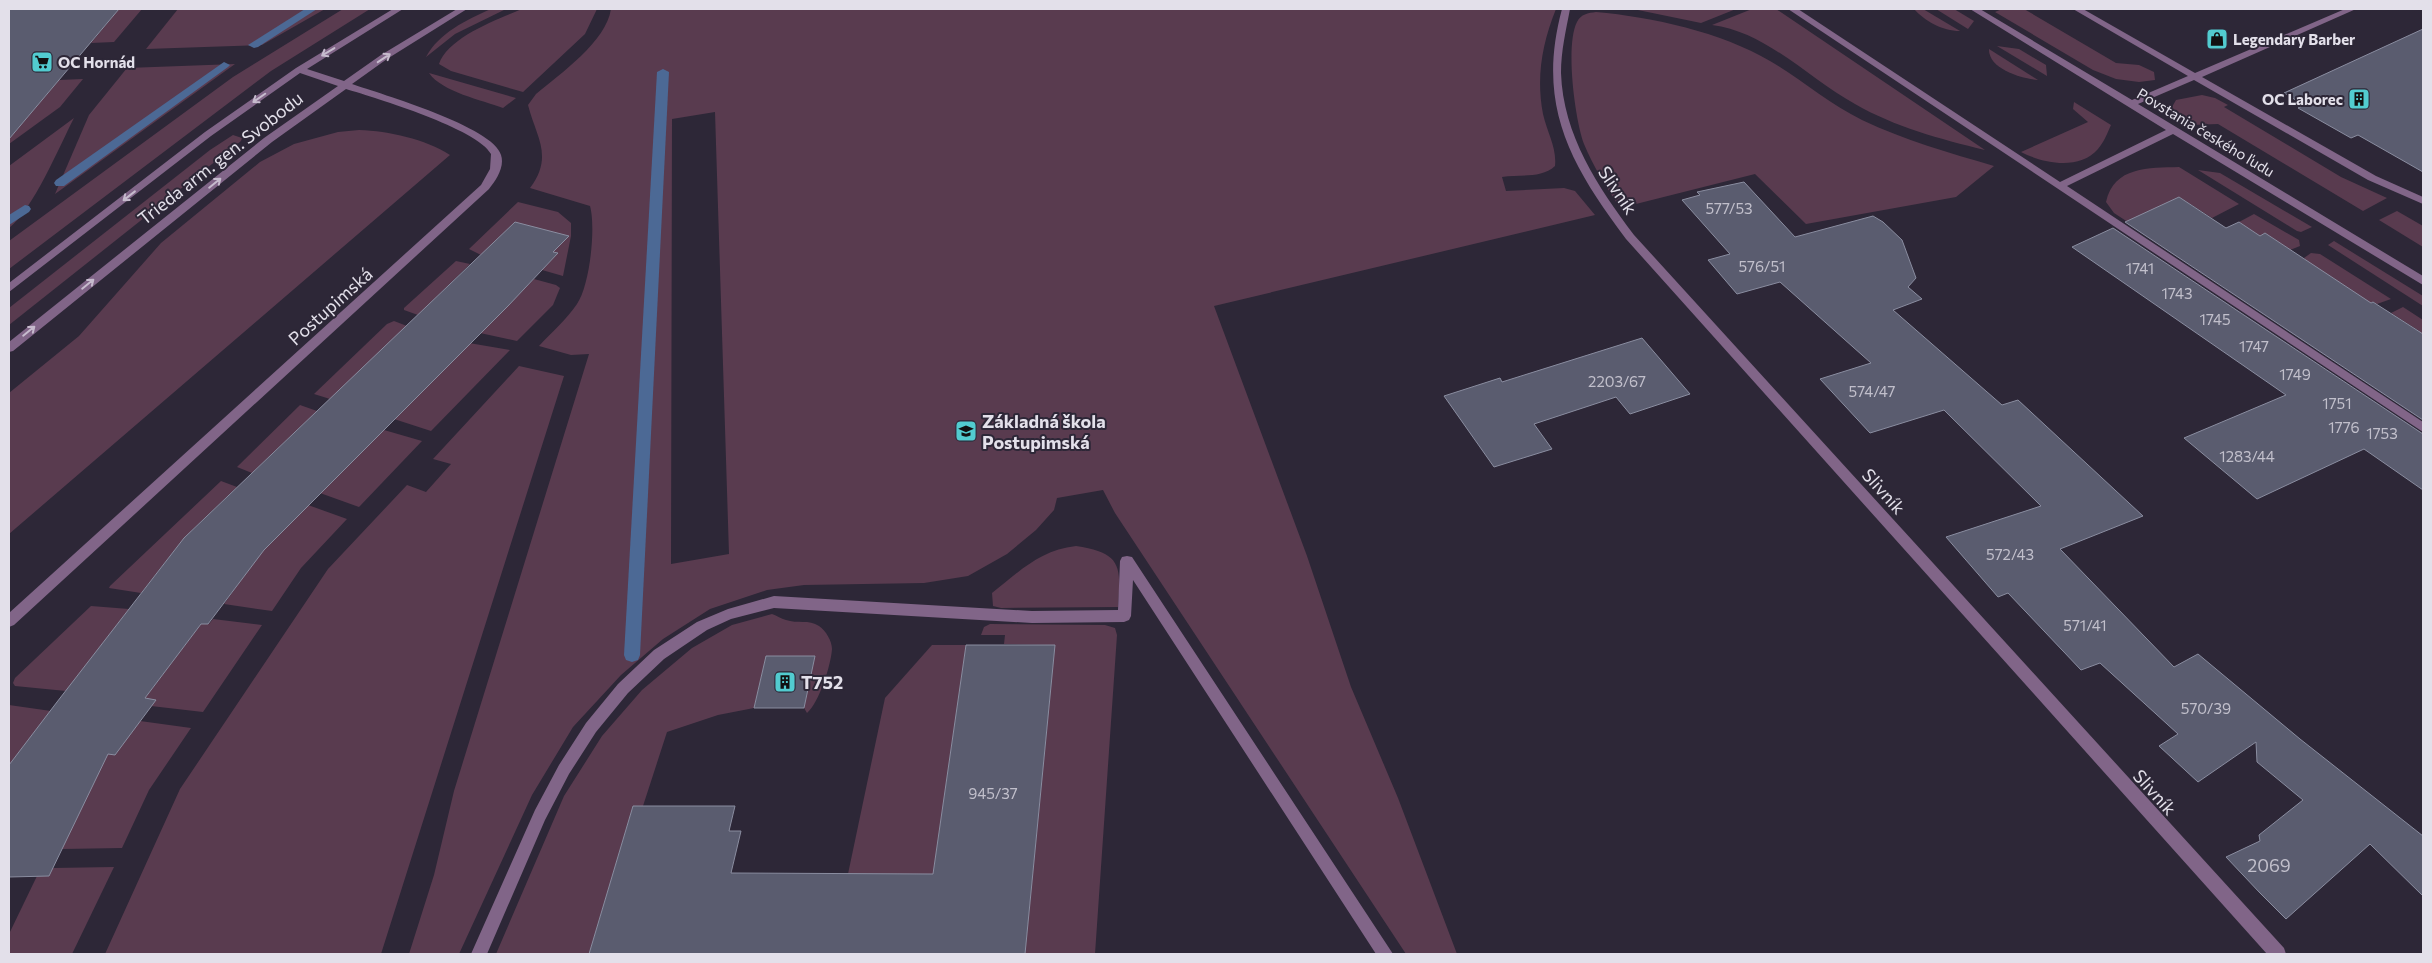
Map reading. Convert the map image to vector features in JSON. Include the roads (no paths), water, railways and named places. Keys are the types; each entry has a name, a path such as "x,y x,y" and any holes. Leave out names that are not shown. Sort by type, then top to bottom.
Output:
{"street":[{"name":"Trieda arm. gen. Svobodu","path":"9,288 208,134 298,70 400,9"},
{"name":"Trieda arm. gen. Svobodu","path":"9,348 268,140 384,57 463,9"},
{"name":"Slivník","path":"1566,9 1561,24 1557,53 1556,78 1560,111 1573,151 1597,195 1636,244 2278,954"},
{"path":"1792,9 2423,428"},
{"name":"Povstania českého ľudu","path":"1974,9 2423,281"},
{"path":"2077,9 2372,178 2423,201"},
{"path":"2131,104 2352,9"},
{"name":"Postupimská","path":"9,621 485,187 495,174 496,151 490,143 480,136 424,112 298,70"},
{"path":"2059,186 2174,130"},
{"path":"479,954 543,805 589,728 615,697 641,672 674,644 703,625 740,610 774,602 1032,616 1124,616 1127,561 1385,954"}],"waterway":[{"path":"254,45 312,9"},
{"path":"60,183 224,65"},
{"path":"632,655 663,72"},
{"path":"9,221 25,209"}],"place":[{"name":"Legendary Barber","path":"2217,39"},
{"name":"OC Hornád","path":"42,62"},
{"name":"OC Laborec","path":"2359,99"},
{"name":"Základná škola Postupimská","path":"966,431"},
{"name":"T752","path":"785,682"}]}
